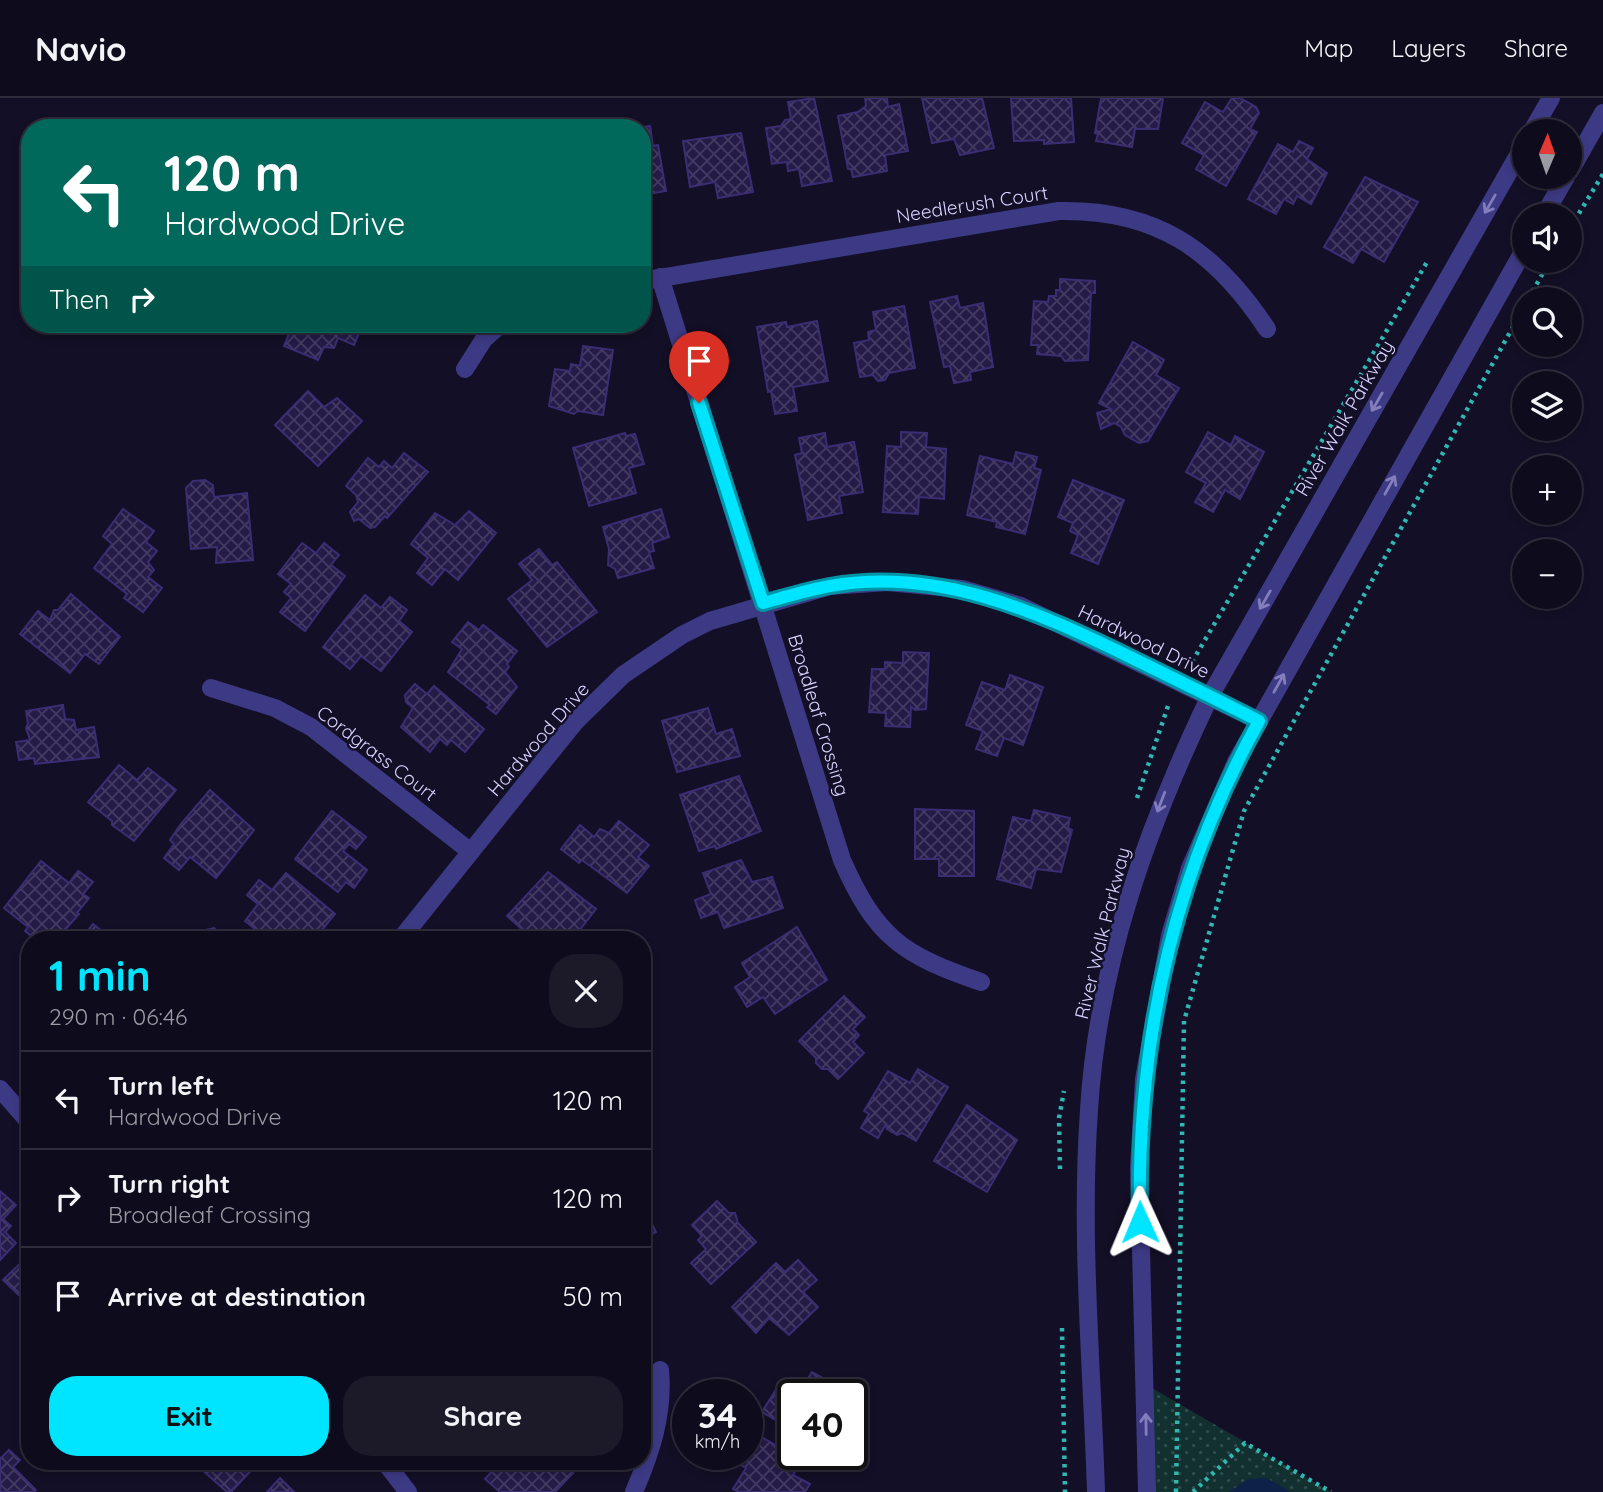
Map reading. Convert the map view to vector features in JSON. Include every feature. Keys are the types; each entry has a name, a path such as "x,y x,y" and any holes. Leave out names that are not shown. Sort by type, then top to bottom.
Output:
{"street":[{"path":"1539,119 1551,98"},
{"path":"1582,150 1603,113"},
{"name":"River Walk Parkway","path":"1096,1492 1087,1203 1089,1110 1099,1028 1137,868 1167,785 1210,696 1512,166"},
{"name":"Needlerush Court","path":"651,279 1059,211 1085,210 1131,217 1188,243 1233,284 1267,330"},
{"path":"1147,1492 1139,1168 1144,1079 1170,935 1190,868 1236,762 1512,271"},
{"name":"Broadleaf Crossing","path":"651,279 763,603 842,860 859,898 878,926 904,948 936,966 981,982"},
{"path":"465,369 491,333"},
{"name":"Hardwood Drive","path":"407,931 575,722 623,675 682,635 710,621 763,603 831,586 887,582 962,589 1021,606 1259,721"},
{"name":"Cordgrass Court","path":"211,688 275,708 311,727 471,852"},
{"path":"0,1089 21,1114"},
{"path":"651,1452 659,1417 660,1370"},
{"path":"391,1470 408,1492"},
{"path":"634,1492 643,1470"}],"path":[{"path":"1582,208 1603,174"},
{"path":"1176,1492 1184,1021 1244,811 1512,329"},
{"path":"1193,1492 1245,1443 1331,1492"}],"green space":[{"path":"1145,1384 1331,1492 1151,1492"}],"water":[{"path":"1267,1478 1290,1492 1229,1492 1248,1479"}],"building":[{"path":"814,98 832,181 802,186 799,169 788,171 787,162 772,164 766,128 781,126 785,120 791,119 788,102"},
{"path":"865,98 887,98 888,107 899,104 908,151 885,155 887,171 853,177 851,169 848,169 838,116 858,112 866,106"},
{"path":"922,98 982,98 994,148 960,155 954,139 932,143"},
{"path":"1011,98 1071,98 1074,142 1044,144 1044,140 1014,141"},
{"path":"1101,98 1163,98 1158,129 1135,129 1132,147 1096,141"},
{"path":"1232,98 1240,98 1256,107 1259,113 1250,129 1257,132 1226,186 1196,169 1204,155 1182,143 1205,102 1223,112"},
{"path":"651,133 653,146 658,145 666,191 651,194"},
{"path":"741,133 753,192 718,198 715,182 690,187 683,141"},
{"path":"1299,141 1313,148 1307,159 1327,173 1311,204 1297,196 1293,204 1284,199 1276,214 1248,199 1278,144 1293,152"},
{"path":"1365,177 1418,202 1384,262 1361,249 1353,263 1324,247"},
{"path":"1060,279 1095,281 1095,293 1091,293 1088,360 1065,361 1061,356 1037,354 1038,345 1031,345 1034,301 1048,302 1049,296 1056,296 1056,290 1060,290"},
{"path":"957,296 960,308 983,303 993,367 970,372 971,380 954,383 950,366 944,367 930,302"},
{"path":"904,306 915,368 889,373 885,380 878,381 873,375 860,377 854,343 869,340 868,332 876,330 873,312"},
{"path":"817,321 828,381 793,387 797,411 775,414 771,391 768,392 757,327 786,322 787,327"},
{"path":"289,333 359,333 354,345 338,338 334,348 324,347 318,360 284,346"},
{"path":"1133,342 1164,360 1156,375 1179,388 1148,441 1139,443 1125,435 1121,427 1114,423 1101,429 1097,413 1111,409 1099,403"},
{"path":"583,346 613,350 603,415 578,411 574,414 549,406 555,369 570,371 571,364 580,366"},
{"path":"308,391 324,407 337,398 362,421 318,466 275,425"},
{"path":"901,432 927,433 926,447 946,449 944,499 919,497 918,514 883,512 887,446 901,447"},
{"path":"1208,432 1231,445 1235,436 1264,452 1240,499 1225,490 1213,512 1195,502 1206,483 1186,472"},
{"path":"625,433 626,436 635,434 644,464 629,468 636,493 589,506 573,448"},
{"path":"825,433 827,447 854,442 863,492 839,496 842,513 808,520 795,455 802,453 799,438"},
{"path":"1016,452 1037,457 1034,468 1041,470 1025,534 996,527 997,522 967,515 980,456 1013,464"},
{"path":"404,453 428,472 387,518 385,516 375,527 370,528 359,519 354,521 350,512 358,502 356,495 346,486 368,458 379,467 384,461 392,468"},
{"path":"205,480 213,485 214,497 247,493 253,560 216,563 217,547 191,549 186,488 193,481"},
{"path":"1073,480 1124,500 1098,564 1071,553 1078,535 1070,531 1073,523 1058,517"},
{"path":"123,509 154,531 146,542 157,551 148,562 154,570 148,577 162,588 143,612 124,598 127,594 94,568 112,544 103,536"},
{"path":"661,509 669,537 652,543 654,551 649,552 654,568 618,578 615,569 608,565 609,549 603,527"},
{"path":"469,511 496,533 458,580 445,569 432,585 417,573 428,558 411,544 435,513 455,525"},
{"path":"302,543 316,553 324,543 339,555 331,565 345,576 305,631 280,612 291,598 284,592 291,584 278,574"},
{"path":"539,549 552,565 557,562 597,612 547,647 508,599 532,580 519,564"},
{"path":"71,594 120,637 99,664 85,654 70,673 20,634 38,611 50,620 54,610 58,610"},
{"path":"365,595 381,608 390,597 407,610 399,621 412,632 381,671 361,656 350,669 323,647"},
{"path":"468,622 479,630 483,625 517,651 507,664 509,667 505,672 517,687 496,714 487,707 490,705 448,672 462,649 452,642"},
{"path":"903,652 929,653 926,709 915,710 911,707 910,727 885,726 886,713 869,712 872,669 885,669 885,662 903,663"},
{"path":"1010,675 1043,687 1023,745 1004,738 997,756 976,749 983,731 966,725 982,682 1005,690"},
{"path":"415,684 427,694 434,686 484,729 465,752 451,740 447,745 440,739 430,752 401,727 413,708 406,702 405,695"},
{"path":"63,705 65,719 74,720 76,730 94,727 99,757 35,764 34,758 19,760 16,742 30,740 26,728 26,711"},
{"path":"708,708 716,734 732,729 740,756 677,772 662,721"},
{"path":"119,765 137,780 148,768 176,790 134,841 88,802"},
{"path":"739,776 761,831 716,849 715,846 699,851 680,795"},
{"path":"210,790 254,830 216,878 190,857 179,870 164,858 174,844 170,840 180,825"},
{"path":"915,809 974,811 974,876 939,876 939,859 915,859"},
{"path":"1034,810 1070,818 1068,828 1072,830 1061,872 1036,869 1031,888 997,879 1013,817 1031,821"},
{"path":"332,811 366,837 356,849 349,844 343,851 367,870 354,888 346,882 338,892 295,859"},
{"path":"619,821 649,845 638,857 649,866 627,893 582,860 579,863 561,849 580,825 594,837 600,829 609,833"},
{"path":"741,860 752,882 772,877 783,908 724,928 718,912 701,918 695,900 711,894 703,873"},
{"path":"41,861 69,883 78,871 93,882 83,894 89,898 64,931 25,931 28,927 4,908"},
{"path":"548,872 596,909 579,931 524,931 507,916"},
{"path":"286,873 335,914 321,931 258,931 245,921 258,904 247,895 259,880 272,890"},
{"path":"93,924 102,931 88,931"},
{"path":"797,927 827,980 775,1014 763,997 747,1007 735,987 750,977 742,963"},
{"path":"844,996 865,1017 853,1029 859,1035 853,1042 864,1053 838,1079 828,1069 822,1069 816,1063 816,1058 799,1041"},
{"path":"918,1069 948,1087 916,1141 902,1133 897,1135 887,1129 886,1124 878,1138 861,1128 869,1114 864,1111 888,1071 910,1083"},
{"path":"967,1105 1017,1140 987,1192 934,1161"},
{"path":"0,1191 16,1205 3,1219 11,1226 5,1232 16,1243 0,1260"},
{"path":"717,1201 729,1213 735,1213 738,1223 756,1242 711,1284 691,1263 706,1249 698,1240 702,1236 692,1225"},
{"path":"798,1260 817,1280 803,1292 818,1307 789,1335 769,1318 756,1333 732,1307 776,1263 785,1272"},
{"path":"21,1263 21,1297 3,1280"},
{"path":"812,1372 825,1379 808,1379"},
{"path":"777,1388 777,1421 763,1410"},
{"path":"763,1438 777,1446 777,1470 796,1470 793,1475 810,1484 805,1492 739,1492 733,1489 745,1470 763,1470"},
{"path":"9,1450 20,1460 13,1467 36,1490 34,1492 0,1492 0,1459"},
{"path":"202,1470 252,1470 231,1492 227,1492"},
{"path":"493,1470 570,1470 573,1473 555,1492 500,1492 485,1479"},
{"path":"280,1478 294,1492 267,1492"}],"route":[{"path":"699,403 763,603 831,586 887,582 962,589 1021,606 1060,623 1259,721 1236,762 1190,868 1170,935 1144,1079 1139,1168 1140,1222"}]}
